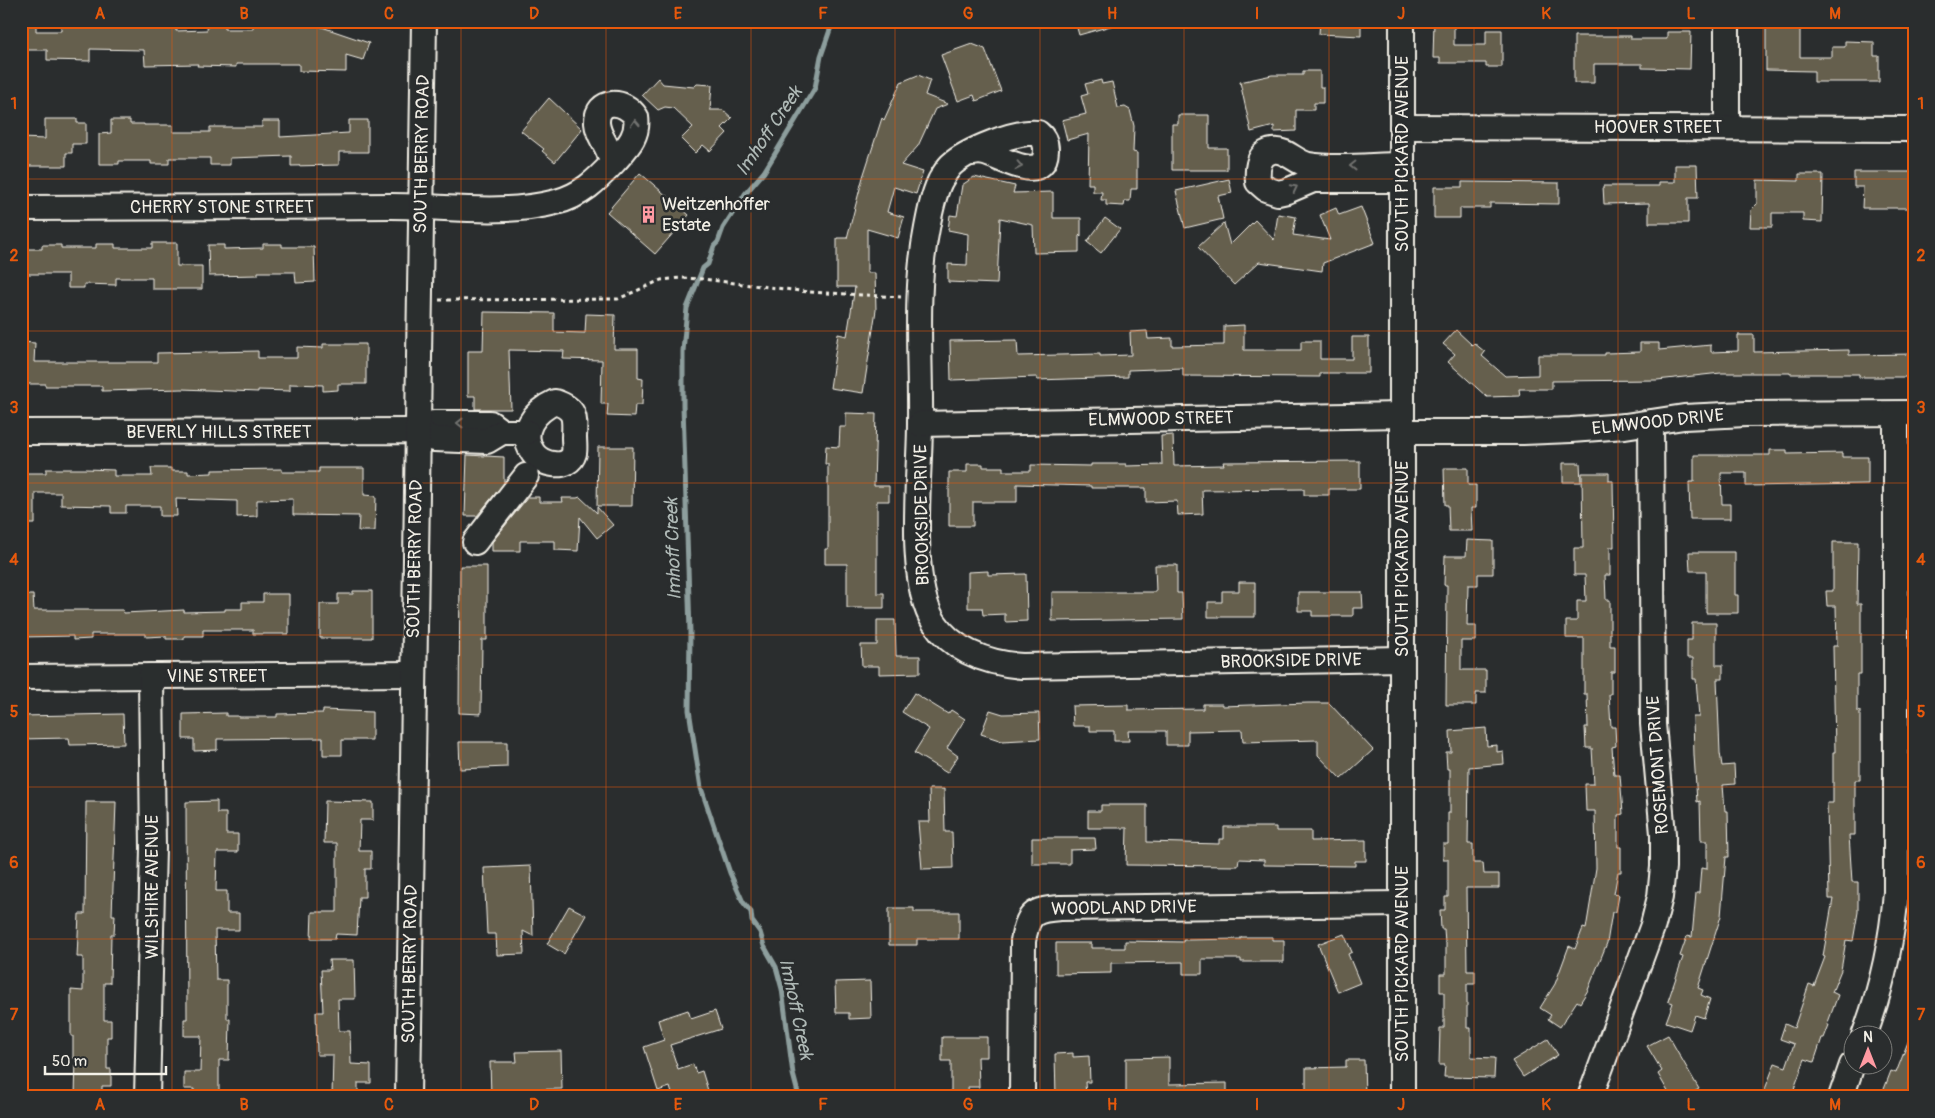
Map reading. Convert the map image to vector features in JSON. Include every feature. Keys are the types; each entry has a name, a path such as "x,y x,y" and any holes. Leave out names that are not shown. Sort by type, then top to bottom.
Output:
{"street":[{"name":"SOUTH BERRY ROAD","path":"408,1097 424,21"},
{"name":"SOUTH PICKARD AVENUE","path":"1402,21 1402,1097"},
{"path":"1727,21 1727,127"},
{"name":"HOOVER STREET","path":"1403,127 1914,129"},
{"path":"1275,150 1308,165 1401,173 1313,180 1278,193 1266,189 1258,182 1257,169 1263,156 1275,150"},
{"name":"BROOKSIDE DRIVE","path":"973,152 950,166 940,180 924,242 919,297 920,424 918,504 920,570 923,593 934,621 942,632 981,659 1001,664 1022,666 1402,659"},
{"name":"CHERRY STONE STREET","path":"21,208 422,206 502,209 530,207 558,202 577,194 594,184 612,164"},
{"path":"555,402 567,406 573,414 575,422 574,453 569,460 561,464 548,464 540,460 532,452 529,439 530,421 543,407 555,402"},
{"path":"1867,1026 1883,980 1894,925 1905,413"},
{"name":"ELMWOOD DRIVE","path":"1402,423 1523,432 1625,426 1684,417 1746,414 1905,413"},
{"name":"ROSEMONT DRIVE","path":"1590,1097 1653,925 1660,897 1663,867 1663,834 1654,724 1652,422"},
{"name":"ELMWOOD STREET","path":"920,424 1402,423"},
{"name":"BEVERLY HILLS STREET","path":"21,432 417,431 434,439 487,441 502,432 529,439"},
{"path":"529,439 519,461 518,469 530,479 538,477 548,464"},
{"path":"475,542 526,476"},
{"name":"VINE STREET","path":"21,678 413,674"},
{"name":"WILSHIRE AVENUE","path":"147,1097 153,848 151,676"},
{"name":"WOODLAND DRIVE","path":"1022,1097 1024,941 1026,924 1034,913 1043,909 1060,908 1402,904"},
{"path":"1841,1097 1848,1076"}],"path":[{"path":"420,300 618,299 661,280 681,278 809,292 919,297"}],"building":[{"path":"21,21 36,21 36,31 61,31 61,21 175,21 176,31 207,30 208,21 225,21 225,29 253,29 253,21 313,21 313,24 369,43 363,60 346,55 346,72 299,71 299,64 236,64 236,67 197,66 198,64 145,65 144,50 90,49 90,61 47,60 47,50 21,50"},
{"path":"1075,21 1113,21 1114,25 1079,35"},
{"path":"1320,21 1361,21 1361,36 1319,34"},
{"path":"1434,21 1454,21 1454,45 1486,45 1486,30 1502,30 1502,67 1486,67 1486,63 1440,63 1440,58 1433,58"},
{"path":"1777,21 1800,21 1800,57 1832,57 1832,47 1845,47 1845,41 1874,42 1874,56 1879,56 1879,82 1814,82 1814,71 1766,70 1766,23 1777,23"},
{"path":"1667,32 1691,32 1690,69 1642,68 1642,64 1594,64 1594,83 1574,83 1574,36 1631,36 1631,39 1667,39"},
{"path":"972,44 985,49 1001,91 976,101 974,95 958,101 941,55"},
{"path":"1303,71 1320,71 1323,103 1314,103 1314,110 1296,110 1296,131 1274,132 1274,126 1251,132 1240,82 1272,75 1303,75"},
{"path":"918,75 930,80 925,95 948,104 935,109 918,146 901,165 923,172 916,194 894,187 887,212 904,217 898,238 867,229 867,273 875,273 876,310 863,393 830,388 838,334 847,336 855,287 837,287 837,238 847,238 863,177 882,118 884,120 901,82"},
{"path":"658,78 663,84 694,87 697,84 712,85 710,110 723,110 732,118 722,128 727,133 710,151 703,145 695,153 681,139 693,127 673,108 665,107 658,110 642,95"},
{"path":"1101,80 1102,84 1112,82 1118,108 1125,107 1130,110 1134,126 1133,152 1137,153 1137,189 1131,189 1130,201 1125,201 1124,206 1106,205 1106,200 1101,200 1102,192 1093,192 1093,184 1088,184 1089,134 1067,140 1062,120 1086,114 1081,96 1088,94 1085,84"},
{"path":"549,98 582,129 555,162 542,151 544,149 521,131"},
{"path":"1178,115 1209,115 1209,148 1227,148 1227,170 1172,170 1172,124 1178,124"},
{"path":"45,119 77,119 77,123 86,123 86,144 72,144 72,153 66,153 66,166 21,166 21,138 45,139"},
{"path":"111,120 130,120 130,124 173,125 173,132 210,132 210,127 262,127 262,121 280,121 280,137 349,133 349,120 368,120 368,152 339,152 339,165 291,166 291,156 230,158 230,165 210,165 210,158 169,158 169,164 151,164 151,161 119,161 119,164 99,164 99,134 111,133"},
{"path":"1675,165 1697,165 1698,198 1688,198 1688,223 1649,223 1649,203 1604,204 1603,186 1659,186 1659,182 1675,182"},
{"path":"1854,172 1914,172 1914,208 1862,208 1863,187 1854,187"},
{"name":"Weitzenhoffer Estate","path":"640,173 689,215 655,254 607,212"},
{"path":"1799,174 1823,174 1822,222 1803,221 1803,213 1772,213 1772,227 1750,227 1751,210 1757,204 1757,180 1799,181"},
{"path":"974,177 1015,186 1013,193 1053,192 1053,218 1081,218 1079,252 1034,253 1033,225 1000,218 997,284 948,282 948,264 967,265 968,234 948,230 950,215 957,216 962,185"},
{"path":"1229,179 1232,193 1218,196 1223,219 1185,228 1176,191"},
{"path":"1462,182 1559,183 1559,204 1490,203 1490,208 1460,208 1460,218 1434,218 1434,187 1462,187"},
{"path":"1361,207 1375,243 1323,263 1322,271 1259,262 1234,285 1198,247 1224,223 1230,245 1255,220 1274,240 1278,214 1296,217 1293,235 1330,240 1320,215 1336,208 1339,215"},
{"path":"1105,218 1120,229 1101,253 1087,242"},
{"path":"152,243 177,243 177,266 202,266 202,289 152,289 152,278 116,278 116,285 84,284 84,288 68,288 68,274 21,274 21,249 42,249 42,245 61,245 61,248 96,248 96,244 115,244 115,248 152,248"},
{"path":"263,244 282,244 282,247 314,247 315,282 296,283 295,272 258,272 258,275 209,276 208,245 224,245 224,249 263,248"},
{"path":"484,312 554,313 554,332 585,333 586,314 615,315 614,349 638,349 638,378 643,379 642,405 635,405 634,417 607,416 608,404 601,404 602,360 563,359 564,351 509,350 511,409 475,409 475,396 468,396 468,351 483,351"},
{"path":"1244,325 1244,350 1301,350 1301,341 1320,341 1320,359 1352,359 1352,337 1369,337 1369,373 1320,373 1320,377 1183,376 1183,368 1128,370 1128,377 1037,380 1037,377 951,380 950,341 1017,340 1018,356 1131,355 1130,332 1147,331 1148,339 1172,338 1172,346 1224,345 1224,326"},
{"path":"1456,330 1472,345 1474,343 1485,352 1482,356 1505,376 1538,375 1538,355 1605,355 1605,353 1640,352 1640,343 1659,343 1659,350 1711,345 1711,352 1738,351 1738,335 1754,335 1754,352 1849,350 1849,355 1914,354 1914,377 1859,377 1859,374 1721,373 1657,380 1552,381 1552,389 1519,389 1520,396 1487,397 1448,362 1455,354 1443,344"},
{"path":"21,342 35,343 34,362 157,362 157,353 258,351 258,358 297,358 297,347 323,348 323,344 366,344 366,384 338,384 338,390 323,391 323,385 290,384 290,391 258,390 258,392 182,389 102,391 102,386 21,384"},
{"path":"846,413 876,414 874,486 889,486 889,501 877,501 877,593 884,593 884,608 847,608 847,564 825,564 825,549 828,549 828,464 825,464 826,446 839,447 840,427 846,427"},
{"path":"1173,435 1174,466 1224,465 1223,462 1360,461 1360,489 1329,489 1329,495 1304,495 1304,489 1202,490 1203,514 1178,515 1177,501 1146,502 1146,488 1091,488 1091,486 1017,484 1017,502 973,502 973,526 949,526 949,472 967,472 967,464 983,464 983,467 1003,467 1003,471 1031,471 1031,465 1162,465 1161,436"},
{"path":"598,447 633,447 632,506 597,506"},
{"path":"1770,450 1787,450 1787,454 1842,453 1842,457 1868,457 1868,484 1746,486 1746,473 1721,473 1722,504 1730,504 1730,519 1690,519 1689,482 1694,482 1694,455 1770,455"},
{"path":"467,455 504,457 504,483 477,516 465,516"},
{"path":"1563,463 1580,463 1581,482 1563,482"},
{"path":"151,468 171,468 171,471 188,471 188,474 212,473 212,470 282,469 282,472 319,472 319,468 364,468 364,495 376,496 375,531 358,531 359,516 293,515 293,499 257,500 257,516 237,517 237,501 176,499 177,516 160,516 160,506 126,506 126,513 111,513 111,506 61,505 61,493 35,493 35,524 23,524 21,473 46,473 46,469 86,469 114,470 114,476 152,476"},
{"path":"1444,468 1468,468 1468,485 1476,485 1476,508 1471,508 1472,531 1449,531 1448,505 1445,505"},
{"path":"1582,473 1609,473 1609,481 1613,481 1614,547 1610,547 1610,575 1605,575 1606,600 1610,600 1610,646 1615,646 1615,672 1611,672 1611,694 1609,694 1611,727 1615,727 1616,746 1612,747 1614,775 1620,775 1623,814 1618,815 1618,847 1621,847 1621,872 1618,872 1614,894 1619,895 1616,912 1612,912 1607,943 1588,990 1580,1003 1577,1001 1560,1027 1548,1019 1551,1015 1540,1008 1555,984 1569,946 1575,949 1583,928 1586,929 1596,868 1595,811 1586,811 1585,784 1594,784 1592,748 1586,748 1585,727 1588,727 1587,694 1584,694 1584,638 1566,638 1566,621 1577,621 1577,601 1586,601 1585,575 1574,575 1574,548 1583,548"},
{"path":"528,497 539,497 539,502 563,502 562,498 580,497 597,513 597,507 613,525 597,538 580,517 578,551 555,550 555,541 520,541 520,551 492,551 492,542"},
{"path":"1467,540 1493,541 1493,574 1478,574 1478,585 1468,585 1467,626 1476,626 1476,641 1461,641 1461,670 1486,670 1486,693 1476,693 1476,705 1446,705 1447,585 1444,585 1445,556 1466,556"},
{"path":"1833,542 1858,542 1857,604 1861,604 1861,674 1857,674 1857,711 1860,711 1860,780 1855,780 1855,835 1849,835 1852,882 1858,882 1858,912 1853,941 1846,940 1841,970 1832,992 1838,995 1827,1025 1829,1025 1824,1038 1822,1038 1814,1062 1805,1059 1791,1097 1762,1097 1775,1063 1786,1067 1794,1044 1780,1039 1785,1024 1794,1028 1809,984 1814,986 1825,957 1823,956 1833,899 1829,899 1827,803 1833,803 1833,752 1835,752 1833,646 1837,646 1836,606 1827,606 1826,591 1833,591"},
{"path":"1689,552 1735,552 1735,595 1738,595 1738,613 1706,613 1706,571 1690,571"},
{"path":"1155,565 1177,565 1177,593 1182,593 1183,619 1052,621 1052,592 1156,592"},
{"path":"460,566 487,566 487,640 482,640 481,714 459,713"},
{"path":"988,571 988,575 1026,574 1027,621 1005,622 1005,614 983,615 982,608 968,608 968,572"},
{"path":"1239,582 1255,582 1255,617 1208,617 1208,602 1222,602 1222,591 1239,591"},
{"path":"353,591 372,591 372,638 320,638 320,604 338,604 338,594 353,594"},
{"path":"1298,592 1362,592 1363,608 1353,608 1353,616 1312,616 1312,611 1298,611"},
{"path":"263,594 289,594 289,634 253,634 253,630 203,630 203,636 184,636 184,639 166,639 166,636 146,637 146,634 91,634 91,639 73,640 73,636 21,637 21,595 33,595 34,610 123,610 124,613 242,609 242,602 263,602"},
{"path":"877,620 895,620 896,656 920,656 920,673 879,674 879,666 862,666 861,645 877,645"},
{"path":"1692,623 1716,623 1716,665 1723,665 1723,679 1717,679 1720,753 1722,766 1734,765 1735,784 1723,785 1725,811 1728,811 1729,857 1726,857 1721,916 1698,988 1703,990 1701,995 1710,999 1704,1018 1695,1015 1690,1030 1666,1022 1673,1003 1668,1001 1683,957 1680,956 1687,936 1692,937 1696,893 1699,893 1701,868 1707,869 1707,841 1701,841 1700,801 1697,802 1694,755 1693,717 1699,717 1696,679 1693,679 1693,658 1687,658 1687,640 1692,640"},
{"path":"914,693 948,714 951,710 965,719 947,748 958,756 947,773 914,753 929,729 902,712"},
{"path":"1329,703 1373,750 1341,779 1318,755 1318,740 1243,742 1242,730 1188,731 1188,745 1166,745 1166,731 1128,731 1129,741 1114,741 1114,731 1090,731 1090,726 1073,726 1072,706 1128,705 1128,710 1203,709 1203,704 1222,704 1222,706"},
{"path":"323,710 372,712 372,740 342,740 342,755 323,755 323,738 217,739 217,750 194,751 194,739 183,739 183,714 226,713 226,716 238,717 277,717 277,714 323,713"},
{"path":"990,710 1003,714 1039,713 1040,739 1002,741 981,734"},
{"path":"123,714 124,744 70,745 69,738 21,739 21,716"},
{"path":"1486,728 1487,746 1497,745 1497,752 1503,751 1504,764 1469,767 1468,844 1473,844 1473,863 1483,863 1484,874 1499,874 1499,888 1466,888 1467,971 1475,971 1475,984 1467,984 1467,1028 1471,1028 1471,1057 1495,1058 1494,1078 1444,1077 1445,1065 1439,1065 1440,1028 1444,1028 1444,992 1440,992 1440,974 1446,974 1446,942 1444,929 1441,929 1440,910 1445,910 1445,897 1448,897 1448,859 1443,859 1443,844 1448,844 1448,813 1450,813 1450,769 1447,769 1446,752 1451,752 1450,731"},
{"path":"459,742 507,742 507,767 460,769"},
{"path":"929,789 944,789 945,832 952,832 953,868 922,869 918,822 930,822"},
{"path":"217,801 217,813 226,813 226,834 238,834 238,852 217,852 216,891 227,891 227,913 239,913 239,930 215,930 216,980 227,980 227,1019 230,1019 229,1060 219,1060 219,1097 194,1097 194,1089 184,1089 184,1072 200,1072 201,1036 184,1036 184,1019 187,1019 186,802"},
{"path":"325,801 373,802 373,820 360,820 359,851 371,851 371,869 365,869 365,897 359,897 357,935 336,934 335,939 311,939 312,912 337,912 337,843 324,843"},
{"path":"86,802 116,802 112,915 115,915 114,934 111,934 110,983 104,983 104,1020 111,1020 111,1037 107,1037 107,1069 111,1069 111,1086 102,1086 102,1097 75,1097 76,1058 73,1058 73,1036 71,1036 71,990 83,991 83,957 77,957 79,914 85,914"},
{"path":"1101,805 1147,805 1147,842 1219,844 1219,839 1224,839 1224,827 1276,827 1276,831 1311,831 1311,841 1366,840 1366,861 1355,861 1355,866 1264,865 1264,860 1239,859 1238,866 1126,865 1127,828 1088,828 1088,811 1101,811"},
{"path":"1032,838 1095,838 1096,849 1070,850 1070,864 1032,864"},
{"path":"531,866 533,936 523,931 524,954 497,955 496,934 487,934 484,868"},
{"path":"569,906 586,915 564,954 547,944"},
{"path":"889,908 914,908 914,912 959,912 959,939 917,939 917,945 889,945"},
{"path":"1344,934 1352,952 1348,954 1360,983 1338,992 1318,944"},
{"path":"1241,937 1272,937 1272,940 1284,940 1284,962 1241,962 1241,959 1202,959 1202,974 1183,974 1183,962 1111,963 1111,973 1056,974 1056,943 1091,943 1091,948 1125,948 1125,941 1183,942 1183,940 1241,939"},
{"path":"329,960 354,960 355,999 338,999 339,1031 350,1031 351,1064 371,1065 371,1083 358,1083 358,1097 332,1097 333,1055 317,1055 316,1012 323,1012 321,970 330,970"},
{"path":"870,981 871,1018 849,1019 849,1013 836,1013 835,982"},
{"path":"688,1010 691,1019 715,1011 721,1029 670,1045 678,1069 693,1064 696,1073 702,1071 710,1097 673,1097 670,1087 658,1091 644,1047 664,1040 658,1020"},
{"path":"1913,1029 1914,1094 1911,1093 1909,1097 1881,1097 1889,1076 1892,1076 1892,1071 1896,1073"},
{"path":"1668,1035 1699,1089 1685,1097 1671,1097 1658,1074 1662,1071 1647,1046"},
{"path":"942,1037 987,1037 987,1057 978,1057 979,1087 968,1087 969,1097 951,1097 951,1061 942,1061"},
{"path":"1548,1039 1558,1055 1523,1077 1512,1061"},
{"path":"561,1051 562,1089 511,1090 512,1097 491,1097 490,1062 517,1062 516,1052"},
{"path":"1073,1053 1073,1057 1089,1056 1090,1082 1085,1082 1086,1097 1056,1097 1055,1054"},
{"path":"1169,1057 1169,1084 1227,1083 1227,1097 1126,1097 1126,1058"},
{"path":"1346,1060 1364,1060 1365,1097 1306,1097 1306,1068 1346,1067"}],"waterway":[{"name":"Imhoff Creek","path":"799,1097 793,1074 782,989 776,967 764,946 760,932 752,921 751,912 743,902 730,873 701,788 689,710 690,632 683,351 687,308 703,268 708,264 723,228 745,194 764,172 815,88 821,56 833,21"}],"place":[{"name":"Weitzenhoffer Estate","path":"648,214"}]}
